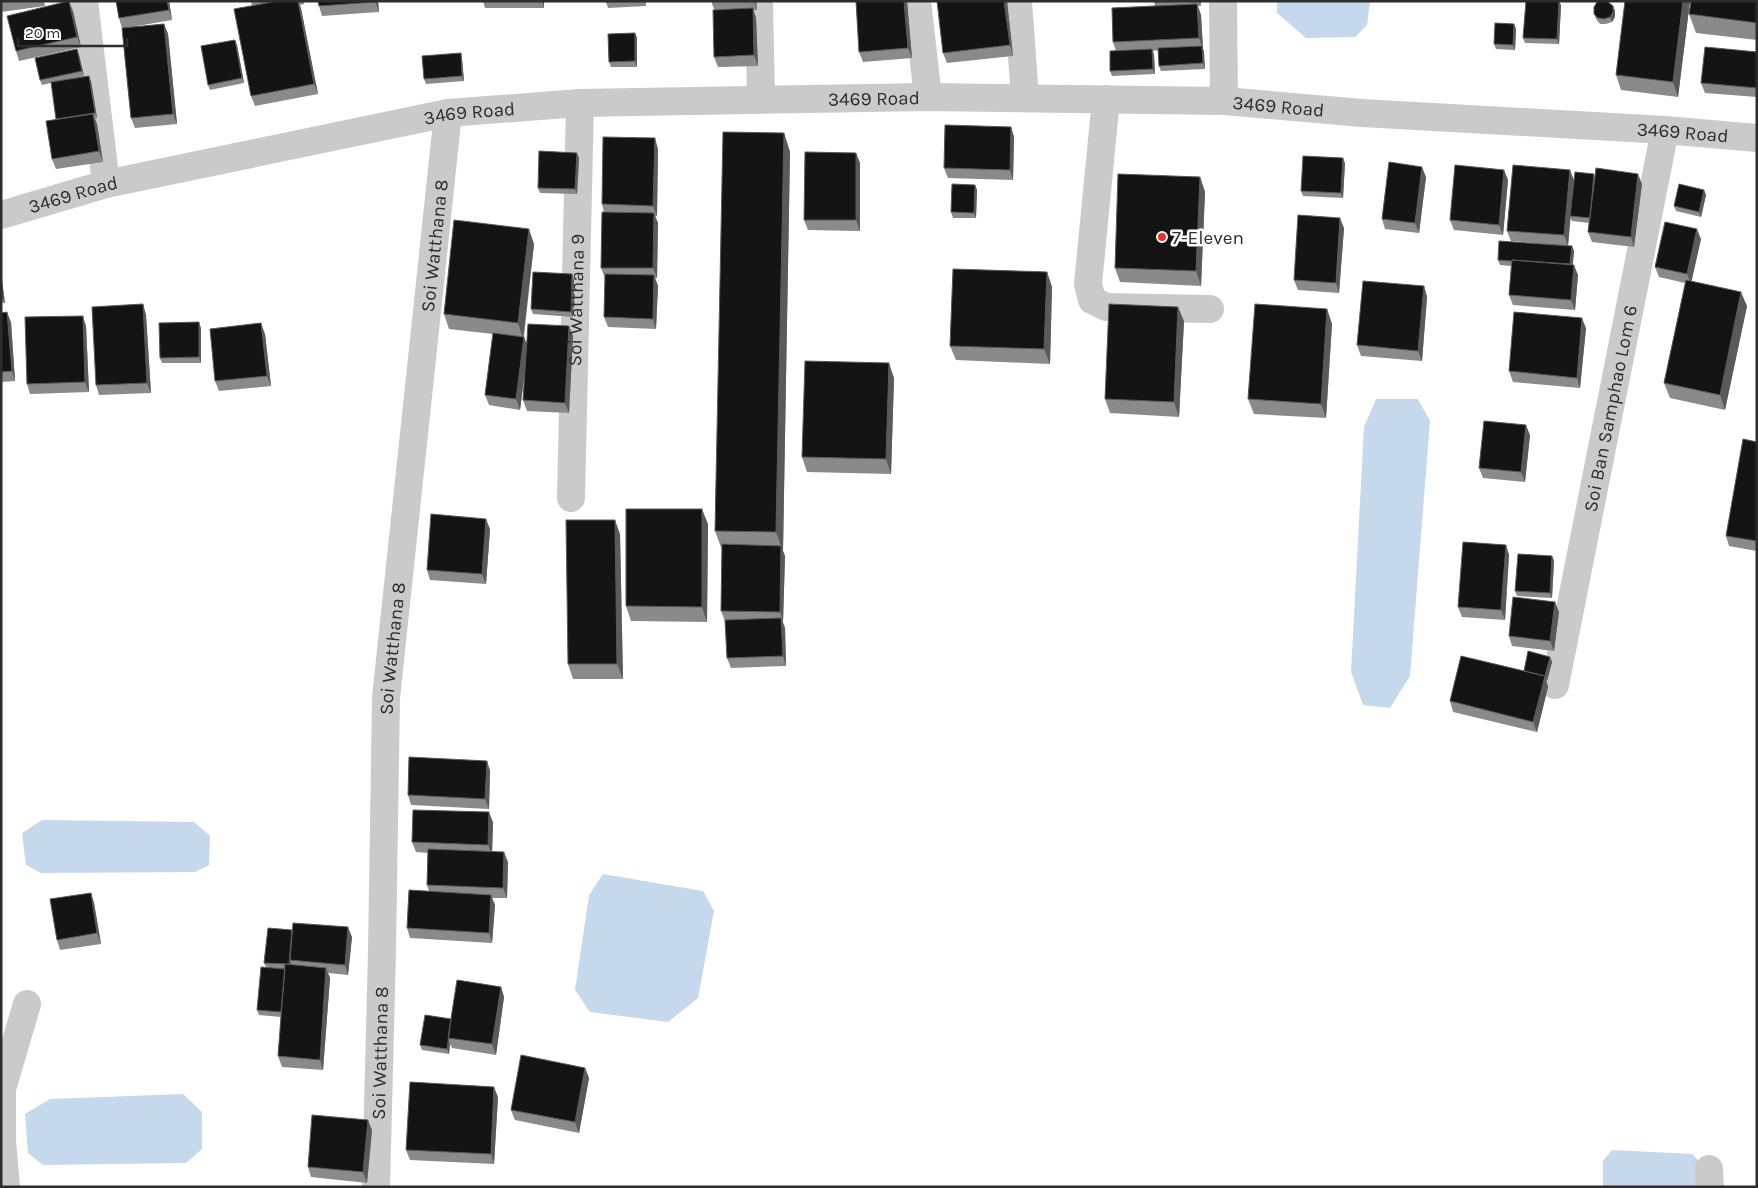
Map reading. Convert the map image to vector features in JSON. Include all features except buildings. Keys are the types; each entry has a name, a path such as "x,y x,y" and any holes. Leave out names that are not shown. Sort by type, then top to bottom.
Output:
{"street":[{"path":"84,1 106,184"},
{"path":"759,1 761,99"},
{"path":"917,1 928,97"},
{"path":"1018,1 1025,98"},
{"path":"1223,1 1224,101"},
{"name":"3469 Road","path":"1,215 106,184 448,114 580,103 928,97 1224,101 1362,113 1665,130 1757,138"},
{"path":"1106,99 1088,284 1092,300 1106,307 1210,309"},
{"name":"Soi Watthana 9","path":"571,498 580,103"},
{"name":"Soi Watthana 8","path":"376,1187 386,698 448,114"},
{"name":"Soi Ban Samphao Lom 6","path":"1555,685 1665,130"},
{"path":"6,1187 2,1141 2,1088 27,1004"}],"water":[{"path":"1277,1 1370,1 1367,25 1355,37 1306,38 1277,13"},
{"path":"1376,399 1418,399 1430,421 1410,676 1390,708 1363,705 1351,672 1364,427"},
{"path":"42,820 194,822 210,836 209,865 195,872 41,873 26,865 22,833"},
{"path":"603,874 703,891 714,911 698,998 668,1022 590,1012 575,990 589,895"},
{"path":"183,1094 202,1112 202,1149 186,1163 43,1165 28,1153 25,1114 50,1099"},
{"path":"1612,1150 1692,1154 1702,1164 1702,1187 1603,1187 1603,1161"}],"place":[{"name":"7-Eleven","path":"1162,237"}]}
